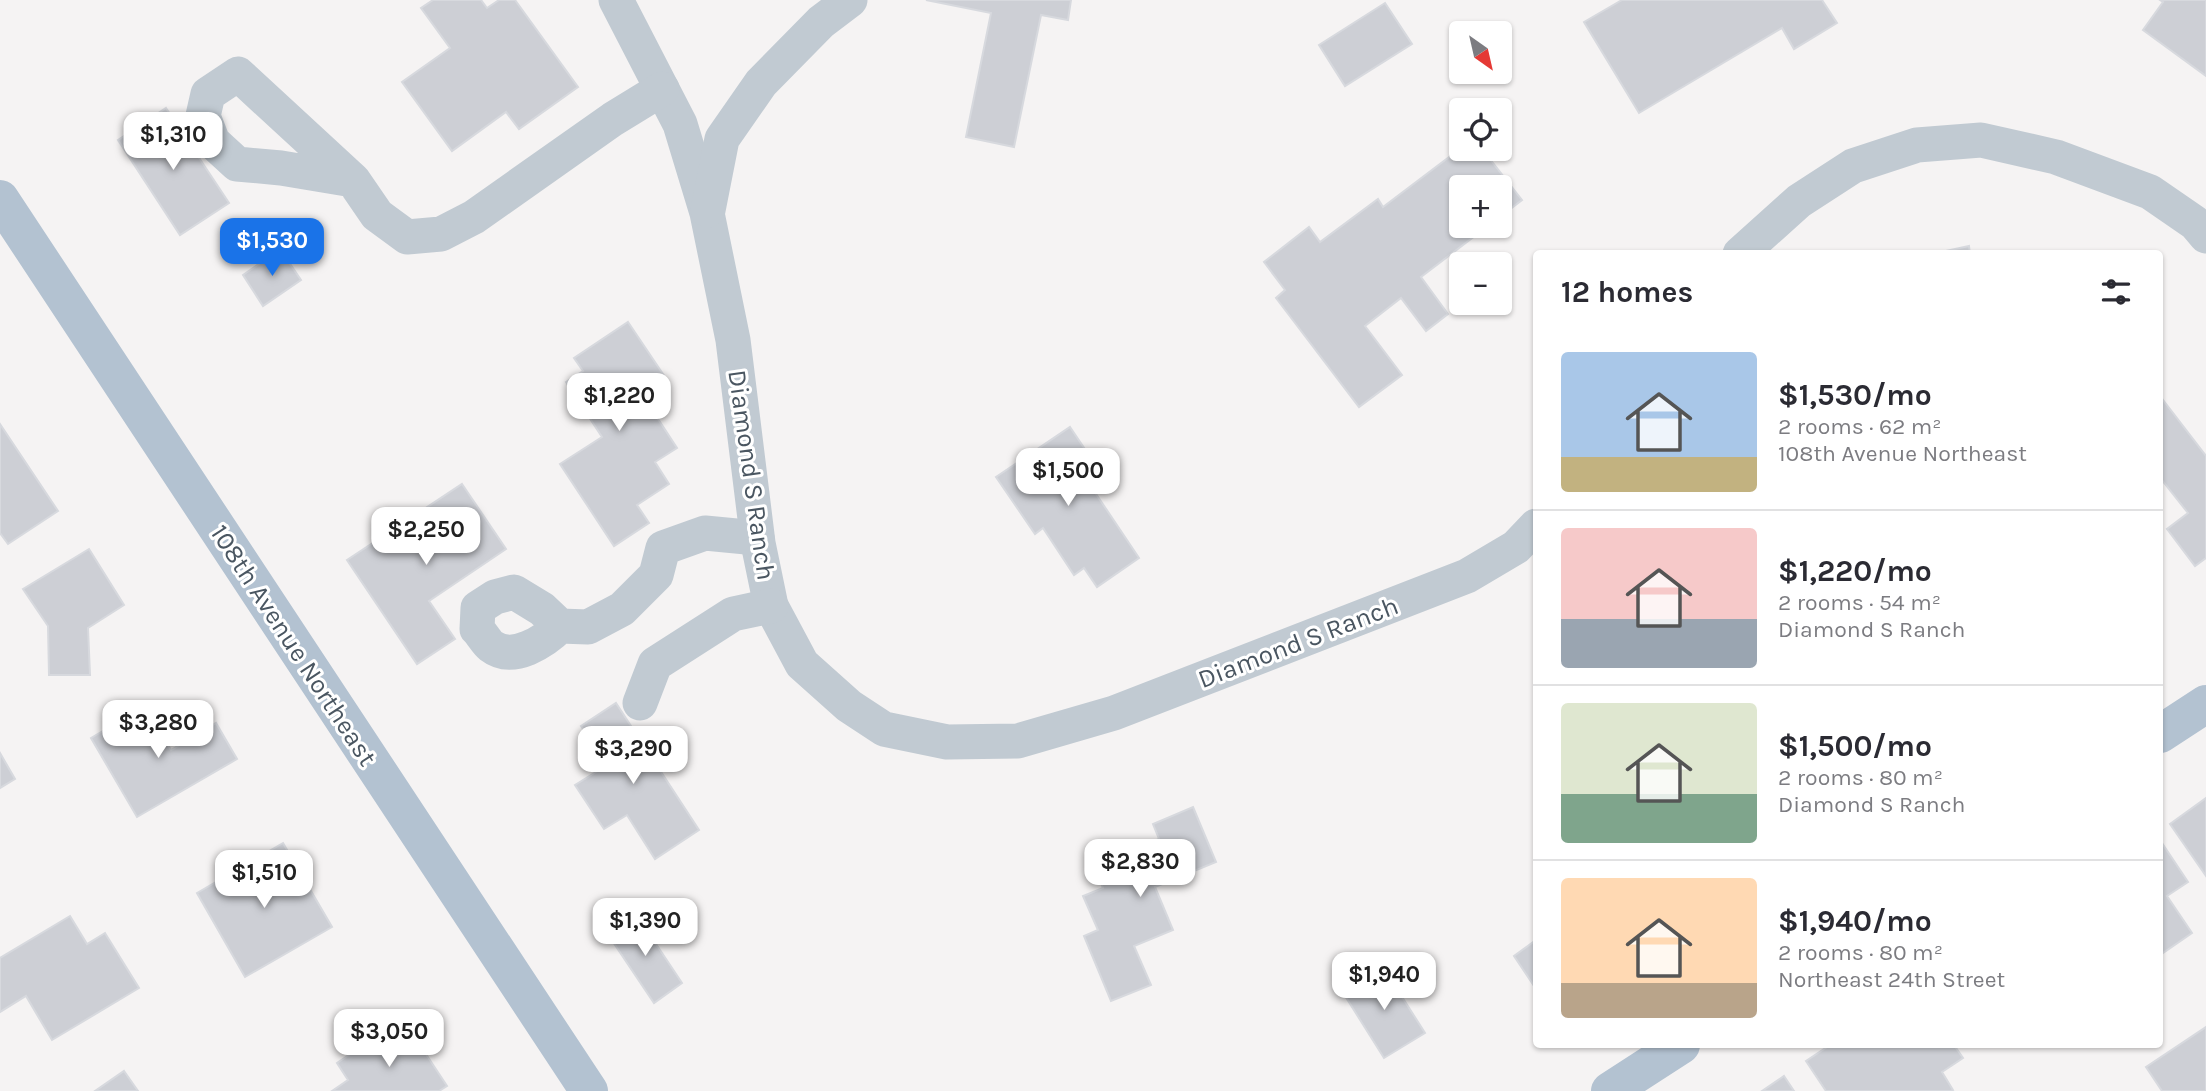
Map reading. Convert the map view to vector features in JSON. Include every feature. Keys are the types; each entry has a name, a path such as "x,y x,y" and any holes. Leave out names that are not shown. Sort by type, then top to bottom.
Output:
{"main road":[{"name":"108th Avenue Northeast","path":"0,199 589,1091"},
{"path":"2163,732 2206,704"},
{"path":"1610,1091 1677,1048"}],"street":[{"name":"Diamond S Ranch","path":"616,0 680,124 707,213 733,340 757,538 771,606 802,664 849,706 884,729 947,741 1018,740 1114,713 1467,576 1516,547 1533,529"},
{"path":"707,213 722,139 761,83 821,23 850,0"},
{"path":"353,180 377,215 407,237 441,234 474,217 612,118 662,89"},
{"path":"1744,250 1799,201 1853,166 1917,145 1981,140 2056,157 2150,192 2195,223 2206,236"},
{"path":"560,626 588,627 622,609 656,575 663,548 705,533 757,538"},
{"path":"640,703 655,664 733,614 771,606"}],"building":[{"path":"433,0 481,0 487,8 499,0 515,0 578,87 519,129 506,112 452,151 402,82 450,48 421,8"},
{"path":"926,0 1071,0 1068,20 1041,15 1014,147 966,137 991,13"},
{"path":"1622,0 1822,0 1837,23 1794,49 1782,28 1639,113 1584,22"},
{"path":"2160,0 2206,0 2206,76 2143,30 2163,2"},
{"path":"1385,3 1412,44 1345,86 1319,45"},
{"path":"166,108 229,203 180,235 118,140"},
{"path":"1449,157 1449,161 1491,161 1502,175 1449,175 1449,238 1472,238 1454,252 1449,252 1449,256 1421,277 1448,314 1426,331 1401,298 1365,326 1402,375 1359,407 1276,298 1285,290 1264,262 1309,227 1320,242 1378,199 1383,207"},
{"path":"1512,187 1522,200 1512,208"},
{"path":"1969,246 1970,250 1950,250"},
{"path":"280,249 301,280 263,306 243,275"},
{"path":"628,322 669,383 645,399 677,448 655,462 669,484 637,505 649,523 614,546 560,464 602,437 566,382 583,371 574,358"},
{"path":"2163,400 2206,456 2206,558 2195,566 2167,529 2188,513 2163,482"},
{"path":"0,424 58,511 8,544 0,533"},
{"path":"1070,427 1097,467 1084,476 1139,558 1097,587 1084,568 1074,575 1043,528 1035,534 996,477"},
{"path":"462,484 506,549 429,601 455,639 417,664 347,560"},
{"path":"89,549 124,605 88,628 90,675 49,675 48,626 23,589"},
{"path":"616,703 699,830 655,859 627,815 604,829 575,785 607,765 581,726"},
{"path":"145,706 171,750 216,723 237,759 137,817 91,738"},
{"path":"0,753 15,779 0,788"},
{"path":"2206,798 2206,876 2170,824"},
{"path":"1193,807 1216,862 1155,887 1173,930 1134,946 1151,985 1111,1001 1084,936 1098,930 1083,896 1103,888 1094,866 1159,839 1153,824"},
{"path":"283,843 332,927 245,977 197,893"},
{"path":"2163,844 2188,882 2167,896 2192,933 2163,953"},
{"path":"636,914 682,983 654,1003 607,933"},
{"path":"70,916 87,944 105,933 139,988 52,1040 26,996 0,1012 0,958"},
{"path":"1533,942 1533,984 1514,956"},
{"path":"1383,967 1425,1033 1384,1058 1342,991"},
{"path":"2206,1027 2206,1091 2162,1091 2146,1067"},
{"path":"381,1033 396,1056 418,1042 447,1086 439,1091 332,1091 348,1080 337,1063"},
{"path":"1826,1048 1956,1048 1963,1058 1942,1072 1953,1090 1951,1091 1826,1091 1806,1061"},
{"path":"124,1071 138,1091 95,1091"},
{"path":"1784,1076 1794,1091 1762,1091"}]}
